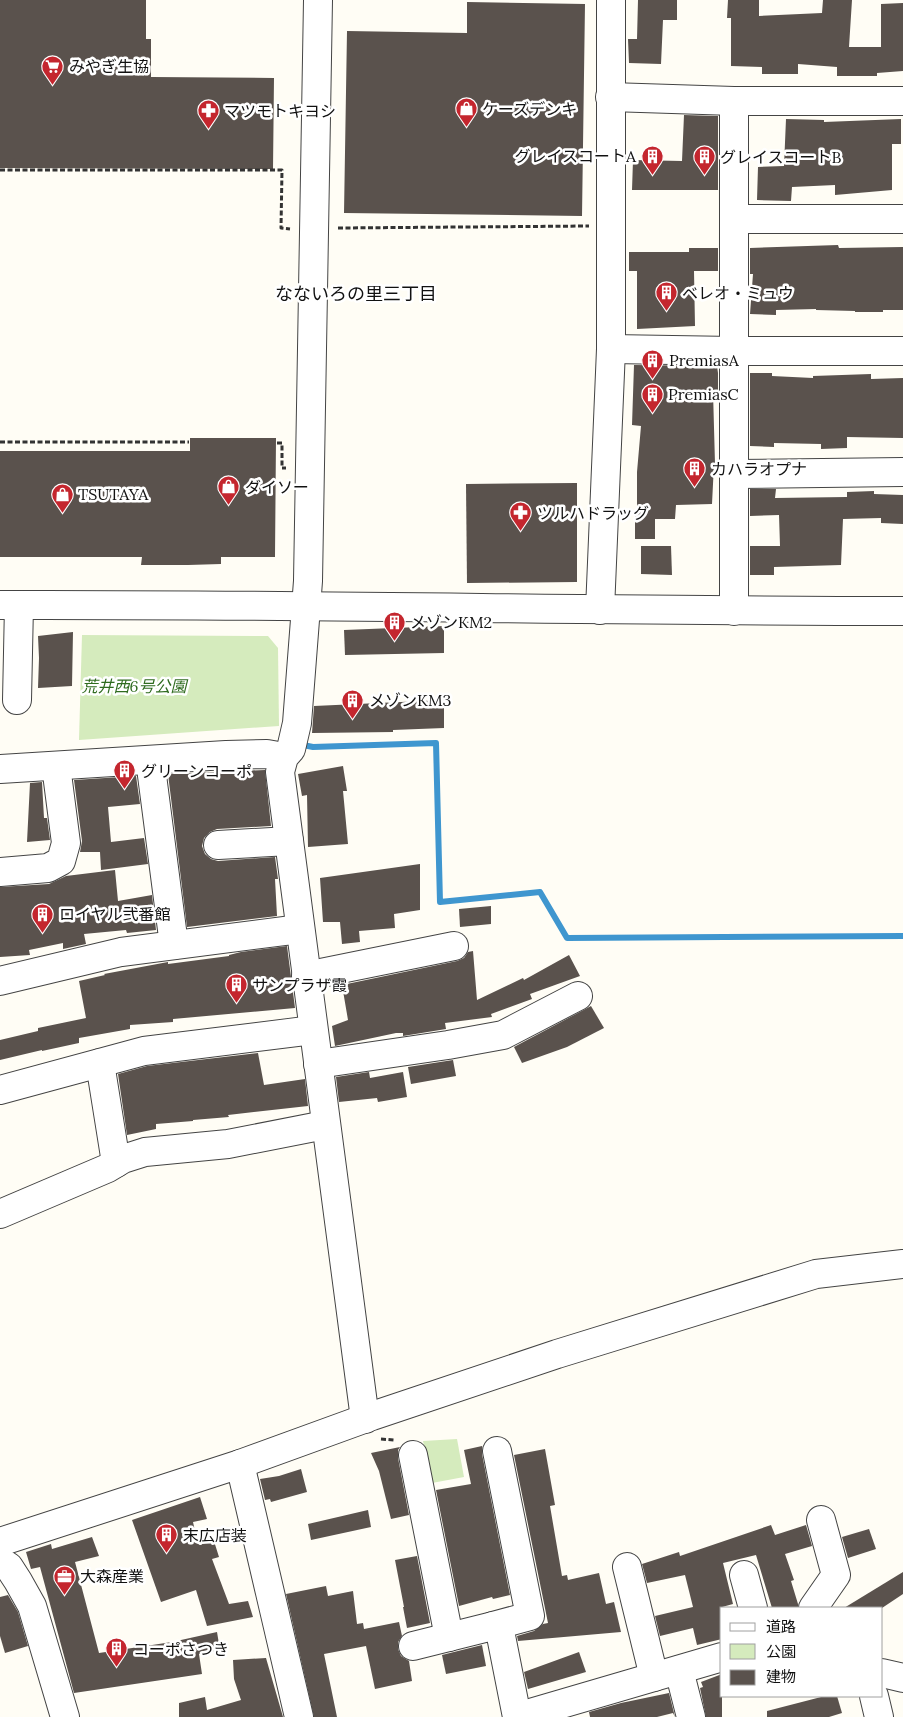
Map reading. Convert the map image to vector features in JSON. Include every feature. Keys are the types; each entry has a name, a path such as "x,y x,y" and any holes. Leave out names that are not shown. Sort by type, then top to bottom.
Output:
{"street":[{"path":"318,0 311,468 306,606 298,723 280,772 325,1125 368,1418"},
{"path":"600,610 611,349 611,0"},
{"path":"610,97 734,101 903,101"},
{"path":"734,101 734,611"},
{"path":"734,220 903,219"},
{"path":"611,349 903,351"},
{"path":"734,474 903,472"},
{"path":"17,700 10,605 903,612"},
{"path":"0,769 268,754 290,747"},
{"path":"150,760 174,945"},
{"path":"0,872 48,868 60,861 66,844 56,766"},
{"path":"218,846 289,841"},
{"path":"0,981 121,952 300,929"},
{"path":"306,976 454,946"},
{"path":"318,1064 503,1035 578,996"},
{"path":"0,1090 144,1052 313,1030"},
{"path":"100,1064 116,1163"},
{"path":"0,1214 145,1152 228,1144 325,1125"},
{"path":"0,1542 240,1464 557,1354 816,1274 903,1264"},
{"path":"413,1646 530,1616 498,1451"},
{"path":"413,1455 449,1637"},
{"path":"240,1464 299,1717"},
{"path":"814,1607 836,1575 820,1520"},
{"path":"0,1561 9,1567 32,1606 66,1717"},
{"path":"627,1566 667,1674 690,1717"},
{"path":"744,1574 753,1607"},
{"path":"493,1626 501,1636 526,1716 720,1658"},
{"path":"883,1673 903,1678"},
{"path":"874,1697 879,1717"}],"path":[{"path":"0,170 282,170 281,228 298,229"},
{"path":"332,228 592,226"},
{"path":"0,442 189,442"},
{"path":"277,443 282,443 282,468 288,468"},
{"path":"368,1418 376,1438 408,1442 413,1455"}],"green space":[{"name":"荒井西6号公園","path":"82,635 268,636 278,648 279,726 79,740"},
{"path":"457,1439 464,1477 432,1483 423,1441"}],"building":[{"path":"0,0 146,0 146,39 151,39 151,77 274,78 273,169 0,168"},
{"path":"638,0 677,0 677,20 663,20 661,64 629,63 628,39 637,39"},
{"path":"728,0 759,0 759,16 822,13 823,0 852,0 849,47 881,47 881,4 903,3 903,71 877,73 877,76 837,76 837,67 798,64 798,74 762,74 762,67 731,66 731,18 727,18"},
{"path":"467,2 585,4 582,216 344,213 347,31 467,33"},
{"path":"684,115 718,116 718,190 632,190 633,160 682,161"},
{"path":"786,119 824,120 824,122 901,119 901,144 892,144 892,190 835,195 835,185 792,187 791,201 757,200 758,167 784,166"},
{"path":"838,245 839,248 903,247 903,310 855,312 816,309 776,310 776,315 750,314 753,274 750,274 750,248"},
{"path":"689,248 718,248 718,271 694,271 695,326 637,329 637,271 629,271 629,252 689,252"},
{"path":"634,365 717,366 718,373 718,391 713,391 715,464 712,504 676,505 675,519 655,519 655,539 635,539 637,472 641,426 632,425"},
{"path":"750,373 772,373 772,376 813,378 813,376 871,374 871,379 903,378 903,438 847,437 847,448 821,449 821,444 774,443 774,447 750,446"},
{"path":"190,438 276,438 275,557 221,557 221,564 141,565 142,557 0,557 0,451 190,451"},
{"path":"577,483 577,582 467,583 466,484"},
{"path":"750,489 776,489 775,498 847,497 847,492 874,491 874,494 903,495 903,524 881,523 881,518 843,519 841,565 774,567 774,575 750,575 750,546 780,546 779,515 750,516"},
{"path":"641,546 671,546 672,575 641,574"},
{"name":"メゾンKM2","path":"444,626 444,653 345,655 344,630"},
{"path":"73,632 72,686 38,688 38,636"},
{"name":"メゾンKM3","path":"444,700 444,728 393,730 393,732 312,733 314,706"},
{"path":"343,766 347,791 343,791 348,844 308,847 307,795 302,796 298,774"},
{"path":"265,770 271,826 217,829 210,832 204,838 202,846 205,854 211,859 218,861 275,857 278,879 275,879 277,916 187,927 168,774"},
{"path":"136,776 140,804 108,807 111,842 144,838 148,864 101,870 100,852 80,852 82,841 74,780"},
{"path":"42,782 44,818 47,818 50,840 27,842 30,783"},
{"path":"420,864 420,910 394,914 395,928 359,931 360,942 342,944 340,922 323,922 320,878"},
{"path":"115,870 118,901 152,895 156,930 127,933 126,930 84,934 86,944 63,949 63,943 29,950 30,955 0,957 0,887 49,884 66,876"},
{"path":"491,906 491,924 460,927 459,909"},
{"path":"287,946 295,1008 173,1019 173,1022 130,1025 130,1029 79,1038 79,1043 0,1060 0,1040 38,1031 38,1028 86,1018 79,981 104,974 168,962 168,964 229,956 241,952"},
{"path":"473,951 477,1000 523,978 524,980 569,955 580,976 530,994 532,999 491,1014 492,1017 445,1023 446,1029 403,1036 403,1033 396,1033 335,1046 332,1026 348,1020 342,985 457,961 464,958 468,952"},
{"path":"591,1006 604,1028 567,1047 522,1063 514,1047"},
{"path":"258,1053 264,1085 305,1079 308,1106 228,1115 229,1117 156,1124 156,1129 127,1135 118,1074 147,1066"},
{"path":"453,1060 456,1076 411,1084 408,1067"},
{"path":"369,1072 370,1078 403,1072 407,1097 378,1102 377,1098 339,1102 336,1077"},
{"path":"482,1446 510,1595 493,1599 492,1597 459,1606 436,1490 471,1484 464,1450"},
{"path":"400,1447 398,1458 409,1515 391,1519 379,1471 371,1453"},
{"path":"545,1449 555,1505 550,1506 562,1576 567,1575 568,1580 599,1573 606,1604 614,1602 621,1632 518,1641 517,1636 534,1631 543,1624 548,1623 514,1455"},
{"path":"301,1469 307,1492 271,1502 270,1499 265,1500 260,1479 279,1476"},
{"path":"200,1497 207,1519 193,1522 197,1540 213,1538 219,1557 212,1559 229,1604 248,1601 253,1617 207,1626 196,1590 161,1602 132,1520"},
{"path":"368,1510 371,1527 311,1540 308,1524"},
{"path":"771,1525 775,1535 806,1525 812,1546 785,1554 794,1580 791,1581 798,1607 772,1607 756,1555 723,1563 733,1604 720,1607 720,1639 697,1645 693,1628 660,1636 655,1616 693,1607 685,1575 647,1583 642,1564 679,1552 680,1556"},
{"path":"869,1529 876,1549 848,1558 842,1537"},
{"path":"92,1537 99,1556 75,1562 99,1653 172,1642 217,1632 220,1650 199,1654 202,1674 74,1693 40,1567 31,1569 26,1552 51,1544 52,1549"},
{"path":"417,1556 430,1623 407,1628 395,1560"},
{"path":"903,1572 903,1594 883,1607 846,1607"},
{"path":"326,1586 328,1596 353,1591 357,1624 363,1623 364,1629 399,1622 402,1636 398,1642 398,1649 401,1656 409,1661 412,1681 375,1689 366,1646 324,1654 337,1717 314,1717 286,1594"},
{"path":"8,1595 18,1612 28,1646 5,1653 0,1636 0,1597"},
{"path":"482,1645 486,1666 446,1674 442,1655"},
{"path":"579,1652 586,1672 528,1689 524,1672"},
{"path":"266,1658 283,1717 179,1717 179,1703 205,1697 207,1710 241,1700 234,1679 233,1660"},
{"path":"720,1675 722,1717 706,1717 700,1688 703,1687 701,1682"},
{"path":"669,1693 675,1717 673,1713 657,1717 590,1717 589,1712"},
{"path":"821,1697 837,1697 842,1713 829,1717 767,1717 767,1711"}],"waterway":[{"path":"298,744 313,747 436,743 440,902 540,892 567,938 903,936"}],"place":[{"name":"みやぎ生協","path":"53,85"},
{"name":"ケーズデンキ","path":"466,128"},
{"name":"マツモトキヨシ","path":"208,130"},
{"name":"グレイスコートA","path":"652,175"},
{"name":"グレイスコートB","path":"704,176"},
{"name":"ベレオ・ミュウ","path":"666,312"},
{"name":"PremiasA","path":"653,379"},
{"name":"PremiasC","path":"652,413"},
{"name":"カハラオプナ","path":"695,488"},
{"name":"ダイソー","path":"229,506"},
{"name":"TSUTAYA","path":"62,513"},
{"name":"ツルハドラッグ","path":"521,532"},
{"name":"メゾンKM2","path":"394,641"},
{"name":"メゾンKM3","path":"353,719"},
{"name":"グリーンコーポ","path":"125,790"},
{"name":"ロイヤル弐番館","path":"43,933"},
{"name":"サンプラザ霞","path":"236,1004"},
{"name":"末広店装","path":"167,1554"},
{"name":"大森産業","path":"64,1595"},
{"name":"コーポさつき","path":"117,1668"}],"district":[{"name":"なないろの里三丁目","path":"356,294"}]}
